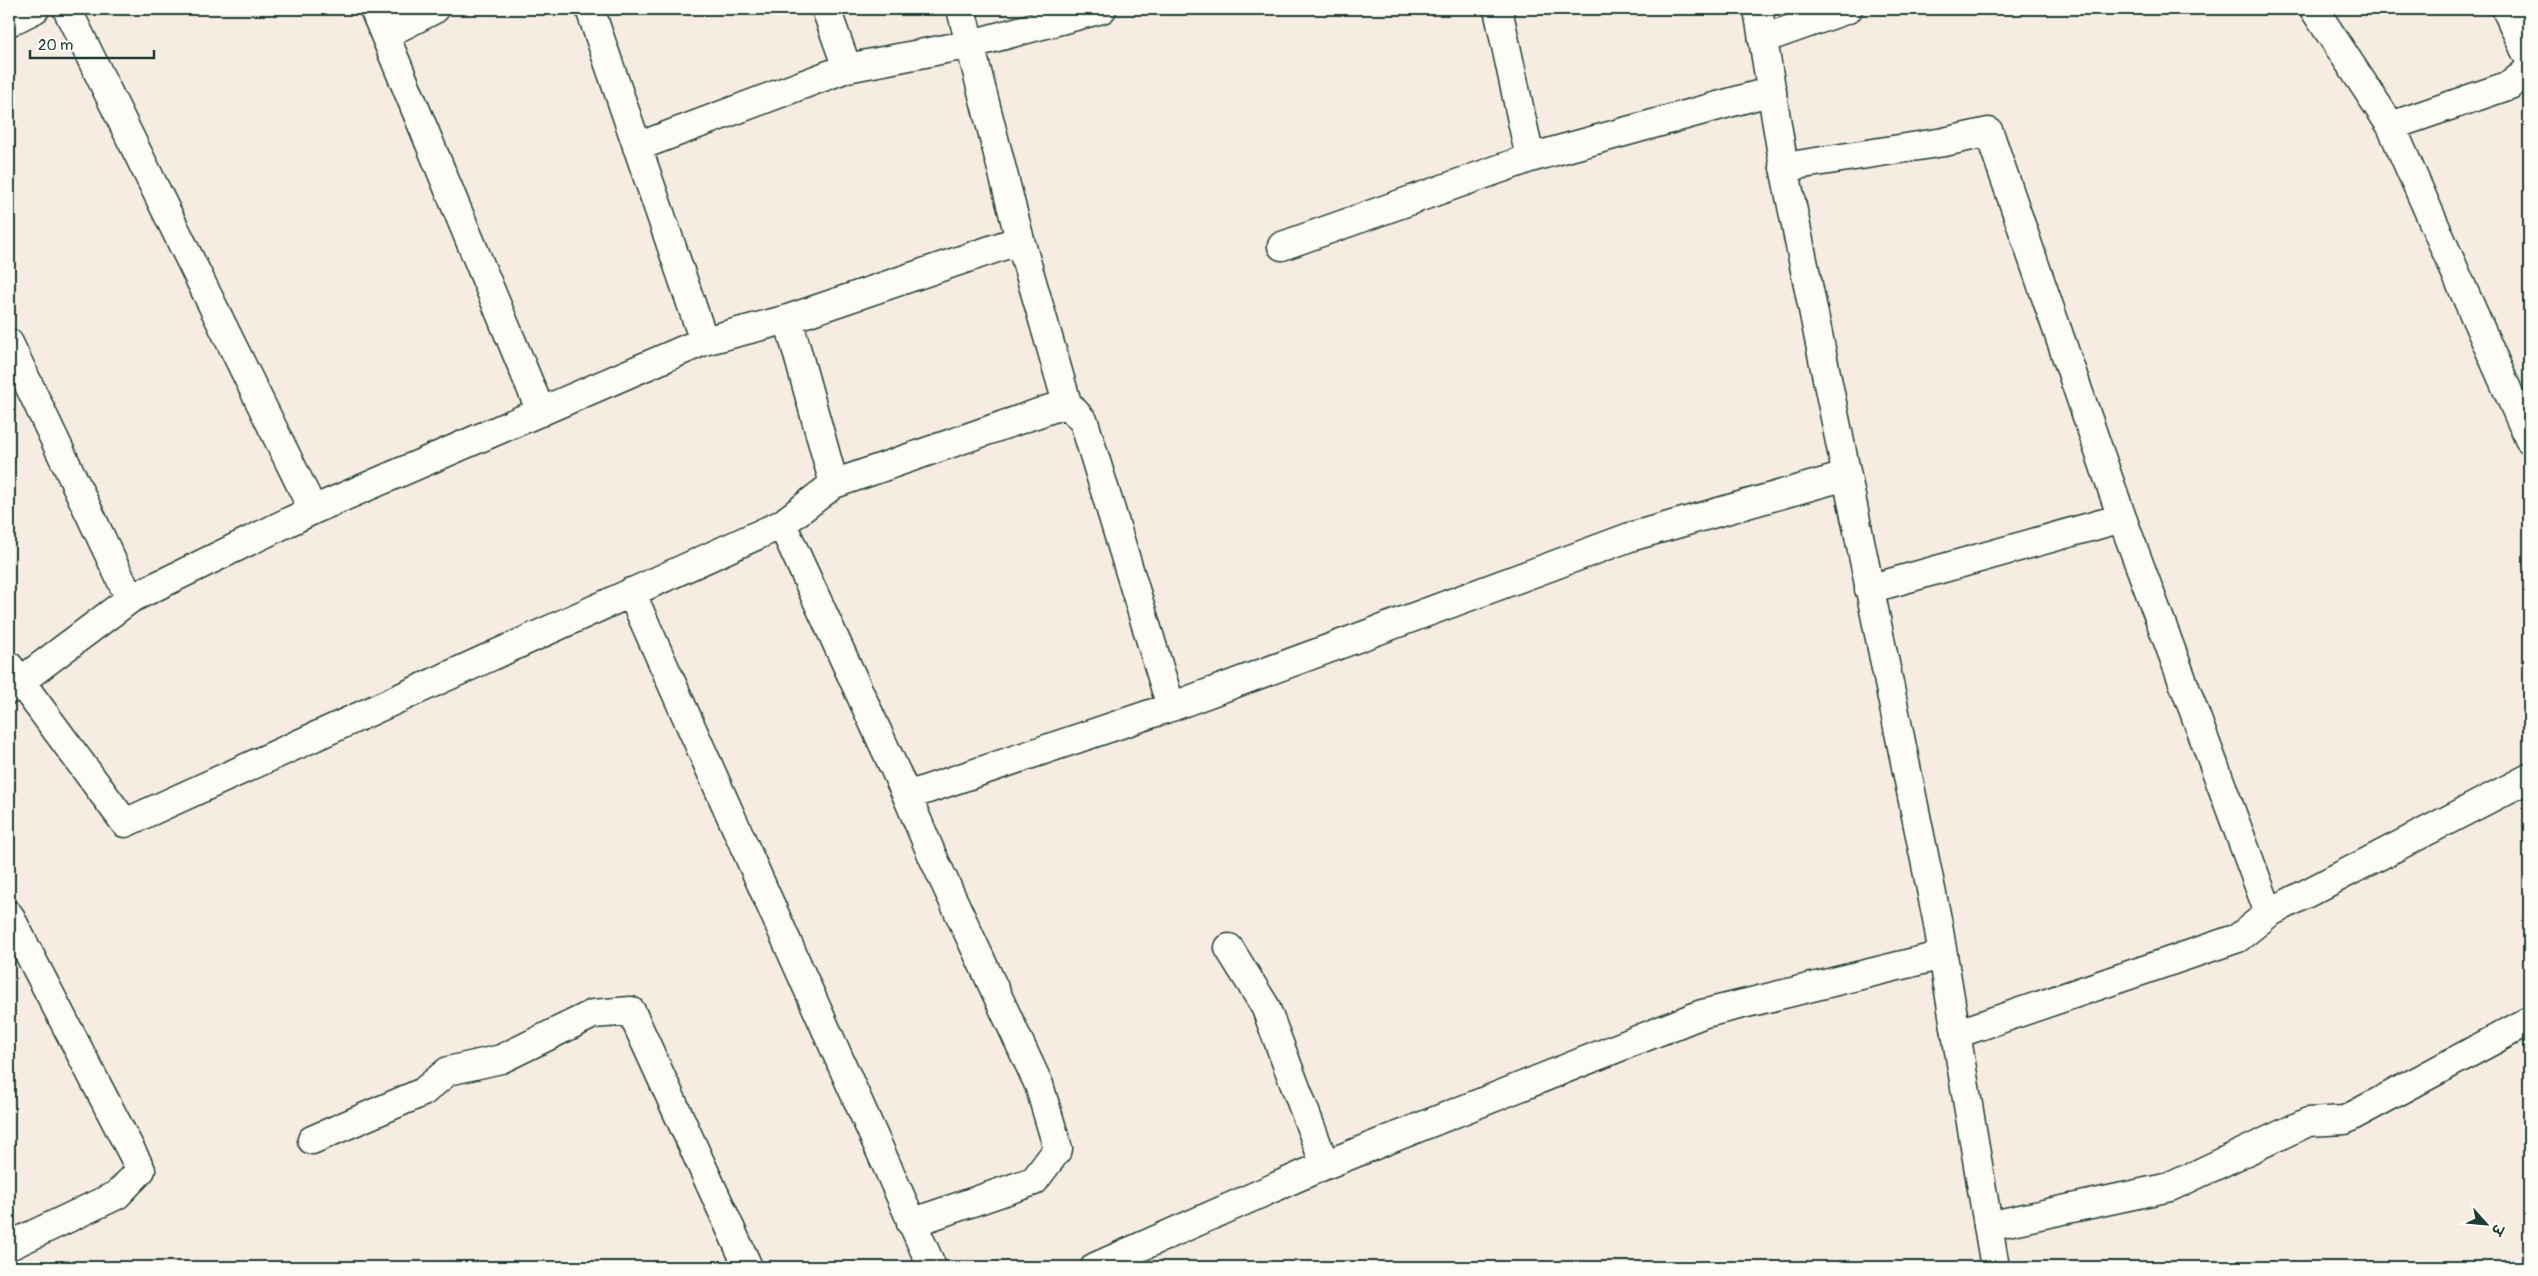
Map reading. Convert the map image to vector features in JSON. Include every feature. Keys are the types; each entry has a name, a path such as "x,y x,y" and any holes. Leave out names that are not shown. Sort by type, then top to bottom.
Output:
{"street":[{"path":"9,22 35,9"},
{"path":"67,9 313,510"},
{"path":"374,9 386,34 541,412"},
{"path":"386,34 435,9"},
{"path":"590,9 704,342"},
{"path":"826,9 847,68"},
{"path":"960,9 972,44 1020,240 1068,403 1084,422 1171,707"},
{"path":"637,147 847,68 972,44 1102,9"},
{"path":"1498,9 1530,158"},
{"path":"1758,9 1784,167 1943,955 1996,1267"},
{"path":"1763,39 1848,9"},
{"path":"2314,9 2391,126 2529,439"},
{"path":"2506,9 2529,59"},
{"path":"2391,126 2510,85 2529,70"},
{"path":"1282,246 1530,158 1772,91"},
{"path":"1784,167 1944,142 1989,132 2122,518 2269,913"},
{"path":"1020,240 788,319 704,342 313,510 130,599 12,679 125,823 782,524 834,484 1068,403"},
{"path":"788,319 834,484"},
{"path":"9,343 130,599"},
{"path":"907,796 1171,707 1630,537 1846,476"},
{"path":"1870,589 2122,518"},
{"path":"782,524 1039,1085 1058,1149 1034,1181 911,1223"},
{"path":"631,592 932,1267"},
{"path":"1956,1034 2238,938 2269,913 2529,778"},
{"path":"9,916 141,1170 117,1195 9,1246"},
{"path":"1229,948 1265,1006 1325,1165"},
{"path":"1096,1267 1325,1165 1702,1014 1943,955"},
{"path":"312,1140 423,1092 448,1071 501,1059 593,1014 631,1011 748,1267"},
{"path":"1988,1226 2170,1187 2308,1122 2345,1120 2529,1021"}]}
